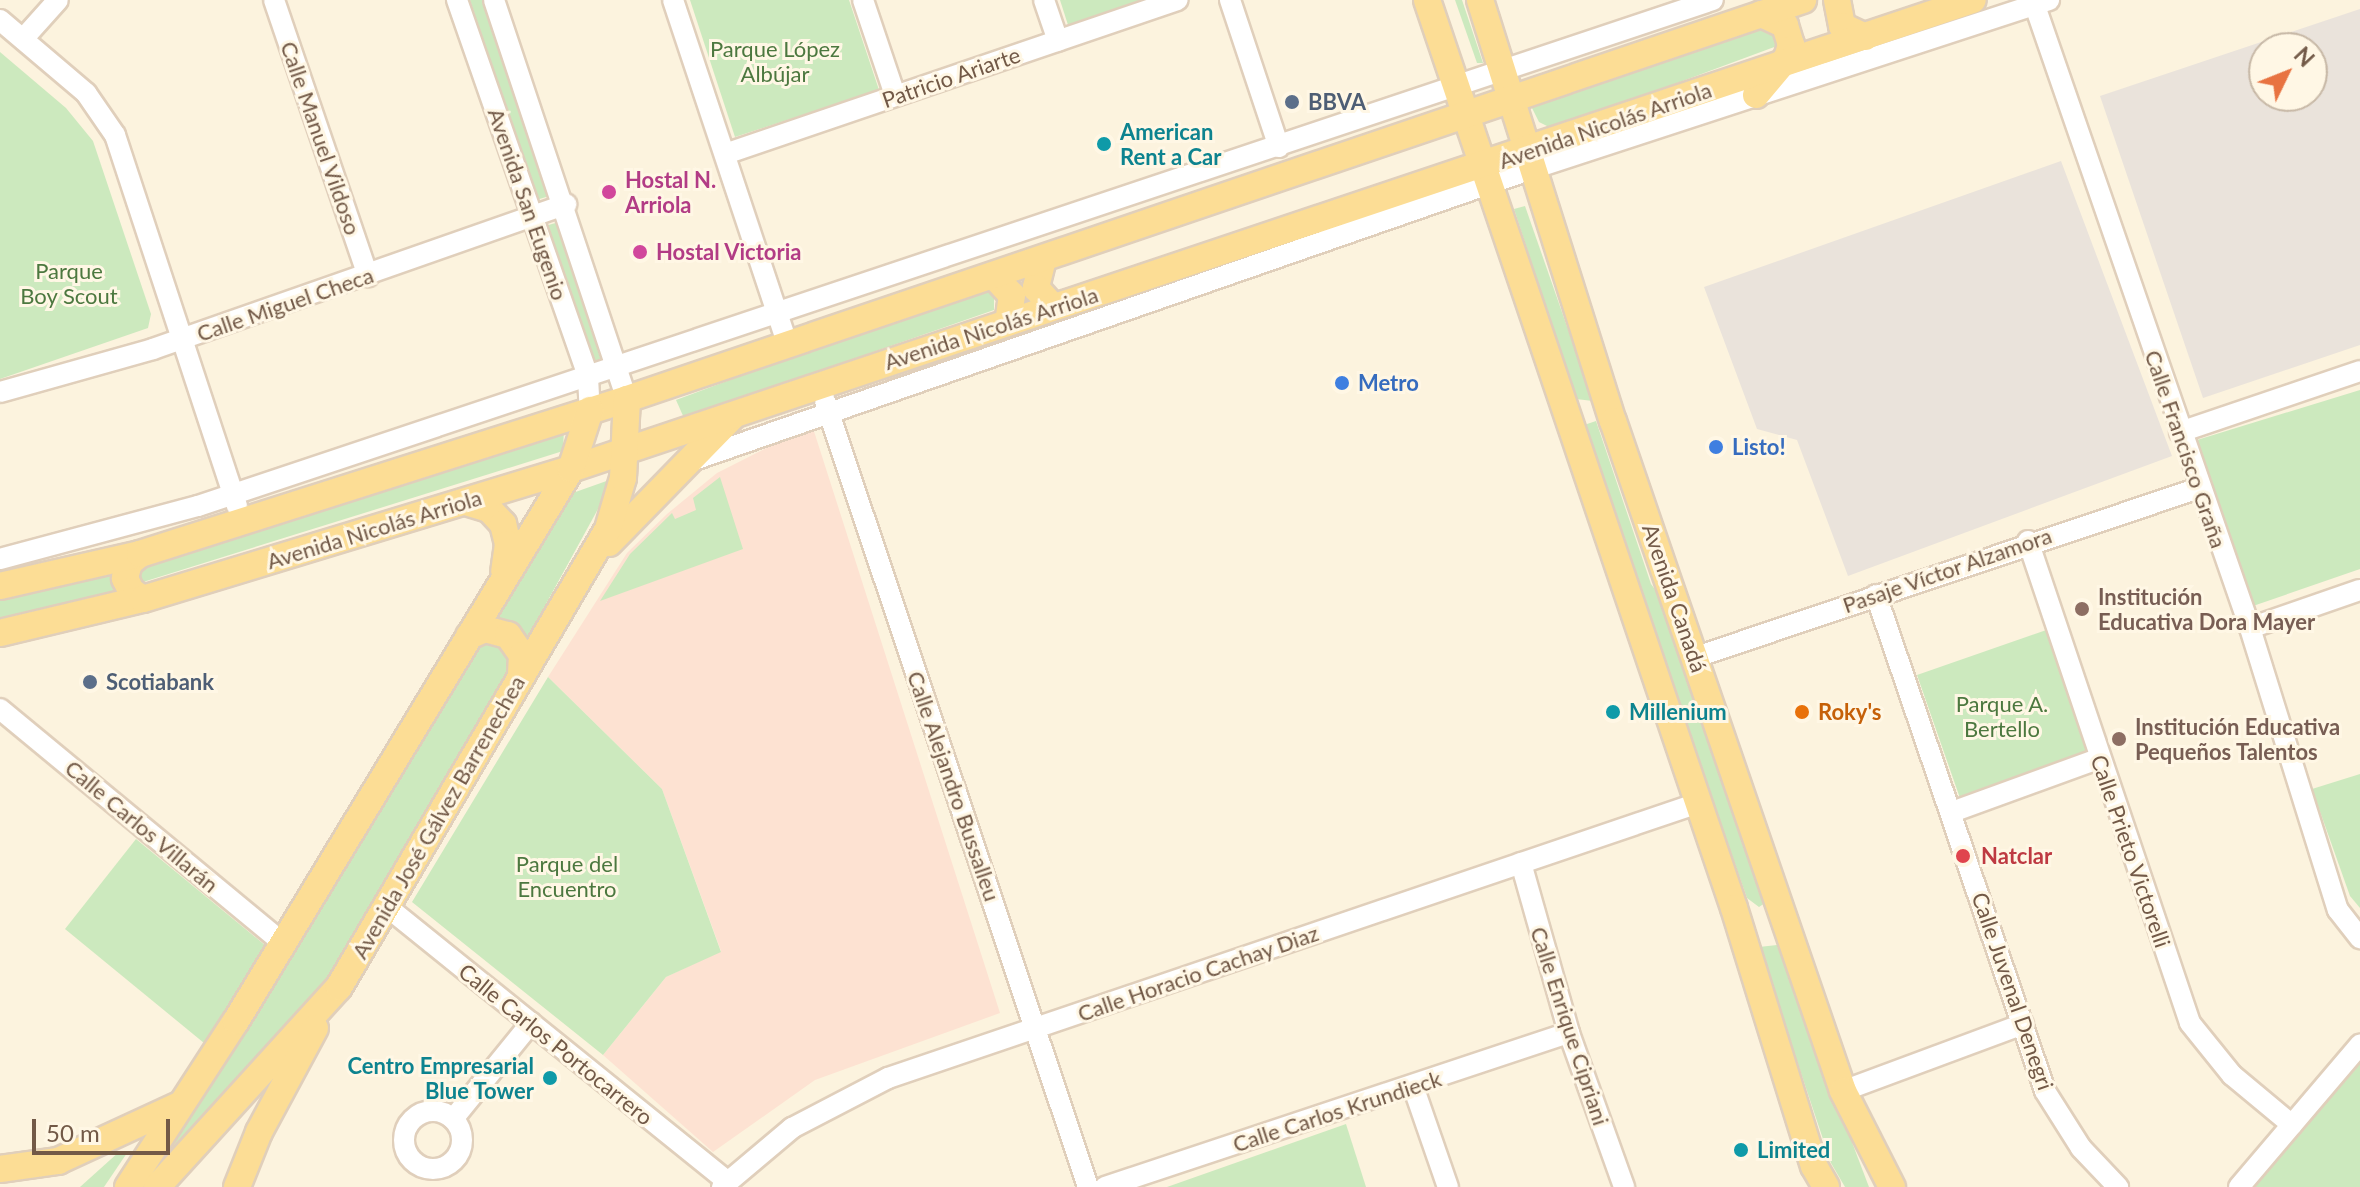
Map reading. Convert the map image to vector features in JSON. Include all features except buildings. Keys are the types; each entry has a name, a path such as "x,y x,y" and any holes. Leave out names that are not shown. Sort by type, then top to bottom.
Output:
{"main road":[{"name":"Avenida Canadá","path":"1427,0 1734,908 1814,1166 1826,1187"},
{"name":"Avenida Canadá","path":"1480,0 1613,421 1843,1091 1892,1187"},
{"path":"0,586 140,554 237,506 627,399 1467,118 1803,0"},
{"path":"1837,0 1842,26 1866,37"},
{"name":"Avenida Nicolás Arriola","path":"0,633 143,599 466,502 1053,307 1227,262 1530,161 1777,67 1973,0"},
{"path":"1756,95 1790,51 1789,31 1780,20 1761,14"},
{"path":"1043,259 1036,288 1053,307"},
{"path":"994,276 1012,295 1008,323"},
{"name":"Avenida José Gálvez Barrenechea","path":"157,1187 339,987 521,674 592,560 615,514 626,450 627,399"},
{"path":"1569,425 1574,413 1586,405 1613,421"},
{"path":"128,1187 283,943 571,469 590,410"},
{"path":"592,560 734,414"},
{"path":"466,502 489,509 505,530 508,550 500,586"},
{"path":"140,554 129,563 125,578 131,591 143,599"},
{"path":"77,569 96,588 87,613"},
{"path":"469,636 485,629 508,635 522,655 521,674"},
{"path":"1734,908 1758,920 1778,898"},
{"path":"237,1187 263,1123 339,987"},
{"path":"0,1169 58,1161 108,1142 183,1103"}],"street":[{"path":"23,39 58,0"},
{"name":"Calle Manuel Vildoso","path":"274,0 368,276"},
{"name":"Avenida San Eugenio","path":"457,0 588,377 590,410"},
{"name":"Avenida San Eugenio","path":"494,0 566,204 627,399"},
{"path":"673,0 788,345"},
{"path":"863,0 895,95"},
{"path":"1044,0 1058,41"},
{"name":"Patricio Ariarte","path":"725,154 1178,0"},
{"path":"1230,0 1279,147"},
{"path":"0,559 237,506 619,366 1713,0"},
{"name":"Avenida Nicolás Arriola","path":"1530,161 1756,95 2039,2"},
{"name":"Calle Francisco Graña","path":"2039,2 2180,432 2250,628 2338,910 2360,938"},
{"path":"0,20 86,93 115,135 237,506"},
{"name":"Calle Miguel Checa","path":"0,392 183,339 566,204"},
{"name":"Avenida Nicolás Arriola","path":"691,461 1227,262"},
{"path":"2180,432 2360,371"},
{"name":"Calle Alejandro Bussalleu","path":"819,386 1088,1187"},
{"name":"Pasaje Víctor Alzamora","path":"1696,657 2028,541 2199,488"},
{"name":"Calle Prieto Victorelli","path":"2028,541 2098,759 2190,1023 2232,1075 2292,1125"},
{"path":"2250,628 2360,590"},
{"name":"Calle Juvenal Denegri","path":"1876,595 2045,1091 2081,1148 2118,1187"},
{"name":"Calle Carlos Villarán","path":"0,709 283,943"},
{"path":"1952,812 2098,759"},
{"name":"Calle Horacio Cachay Diaz","path":"725,1184 792,1128 855,1092 1698,803"},
{"name":"Calle Enrique Cipriani","path":"1521,863 1569,1033 1624,1187"},
{"name":"Calle Carlos Portocarrero","path":"386,906 725,1184"},
{"path":"453,1119 531,1023"},
{"path":"1843,1091 2023,1024"},
{"name":"Calle Carlos Krundieck","path":"1105,1187 1414,1089 1569,1033"},
{"path":"2239,1187 2360,1045"},
{"path":"1414,1089 1448,1187"}],"shaded area":[{"path":"2360,9 2360,345 2203,398 2100,96 2248,46 2248,112 2328,112 2328,32 2291,32"},
{"path":"2061,161 2172,456 1848,576 1797,440 1757,429 1704,287"},
{"path":"812,425 1000,1013 815,1080 713,1152 603,1055 666,977 721,951 662,789 548,677 627,553 667,514 717,473"}],"green space":[{"path":"470,0 488,0 553,195 536,200"},
{"name":"Parque López Albújar","path":"690,0 849,0 879,90 735,137"},
{"path":"1060,0 1143,0 1068,25"},
{"path":"1455,0 1462,0 1483,63 1477,63"},
{"path":"1769,24 1783,37 1777,46 1553,129 1539,122 1532,108 1540,99"},
{"name":"Parque Boy Scout","path":"0,52 66,108 93,141 151,314 148,328 0,379"},
{"path":"1525,206 1593,401 1576,399 1514,209"},
{"path":"559,222 606,365 593,369 545,226"},
{"path":"986,285 994,292 994,310 684,418 676,400"},
{"path":"2360,390 2360,569 2253,606 2197,440"},
{"path":"1596,421 1651,584 1668,607 1768,901 1759,907 1747,898 1581,426"},
{"path":"564,428 563,451 50,611 0,620 0,593"},
{"path":"720,477 743,549 600,601 630,554 672,513 675,519 696,510 693,498"},
{"path":"615,478 371,923 304,1016 175,1148 168,1143 567,495"},
{"name":"Parque A. Bertello","path":"2055,627 2095,750 1961,801 1917,675"},
{"name":"Parque del Encuentro","path":"548,677 662,789 721,952 666,977 603,1055 412,902"},
{"path":"2360,774 2360,908 2350,896 2312,789"},
{"path":"136,839 266,946 204,1043 65,929"},
{"path":"1777,945 1869,1187 1845,1187 1831,1163 1759,947"},
{"path":"2360,1060 2360,1187 2255,1187"},
{"path":"1346,1124 1366,1187 1167,1187"},
{"path":"120,1151 127,1153 104,1187 80,1187"}],"place":[{"name":"BBVA","path":"1292,102"},
{"name":"American Rent a Car","path":"1104,144"},
{"name":"Hostal N. Arriola","path":"609,192"},
{"name":"Hostal Victoria","path":"640,252"},
{"name":"Metro","path":"1342,383"},
{"name":"Listo!","path":"1716,447"},
{"name":"Institución Educativa Dora Mayer","path":"2082,609"},
{"name":"Scotiabank","path":"90,682"},
{"name":"Millenium","path":"1613,712"},
{"name":"Roky's","path":"1802,712"},
{"name":"Institución Educativa Pequeños Talentos","path":"2119,739"},
{"name":"Natclar","path":"1963,856"},
{"name":"Centro Empresarial Blue Tower","path":"550,1078"},
{"name":"Limited","path":"1741,1150"}]}
